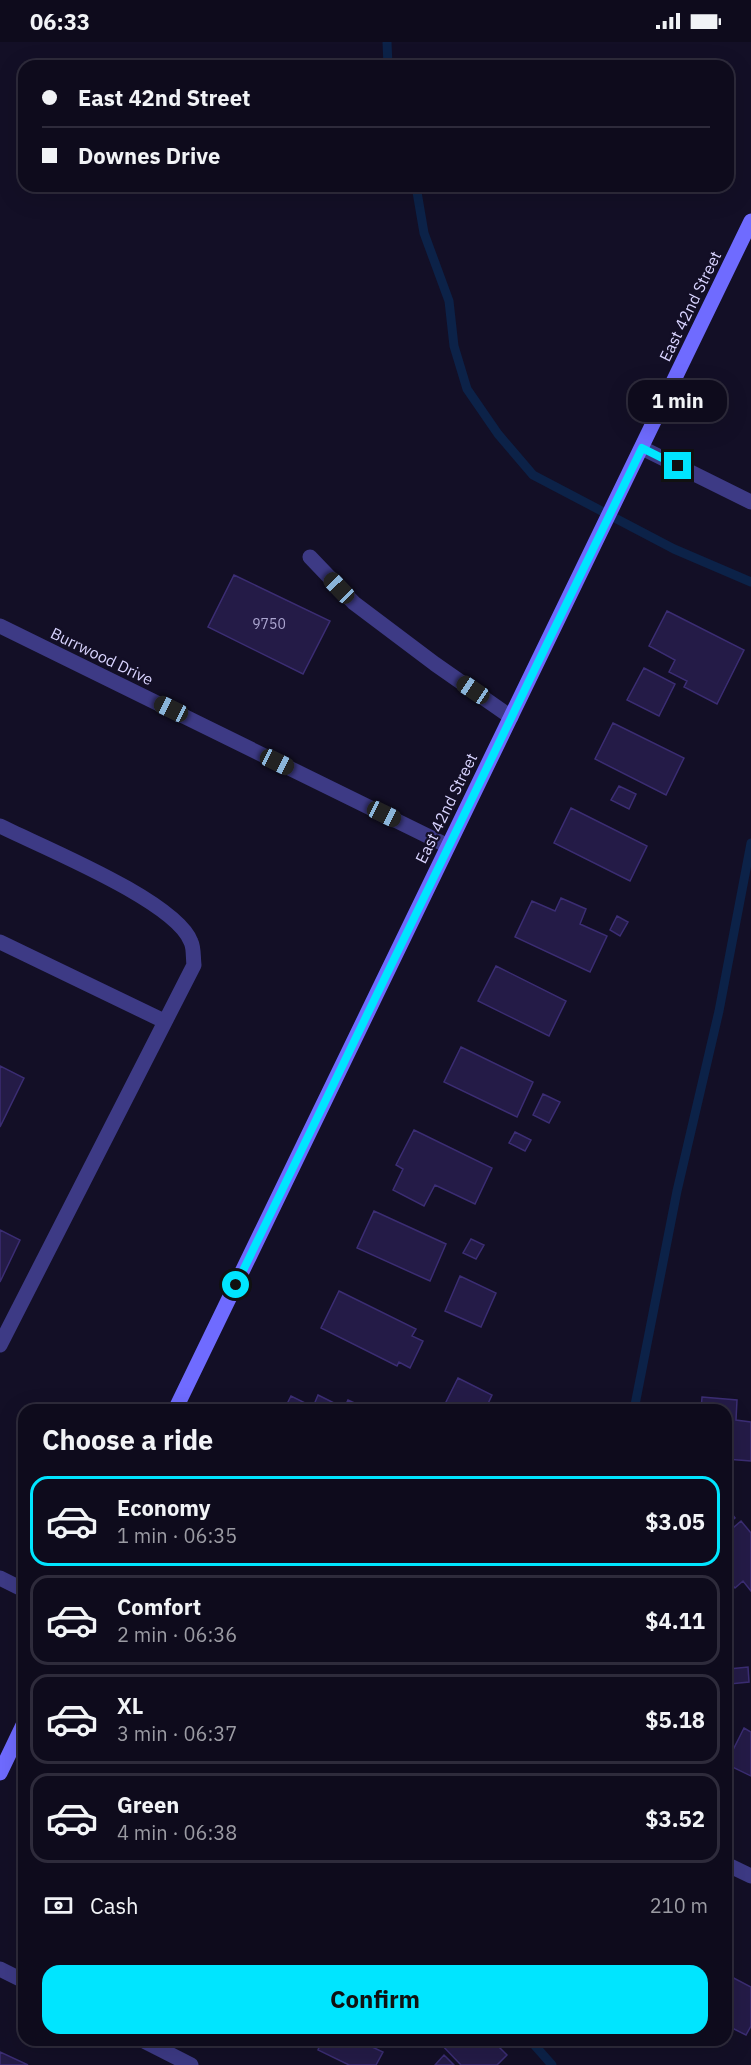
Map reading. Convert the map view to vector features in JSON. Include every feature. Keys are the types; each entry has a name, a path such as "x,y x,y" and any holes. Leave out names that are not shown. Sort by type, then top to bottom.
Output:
{"street":[{"name":"East 42nd Street","path":"178,1404 642,448 747,241 751,221"},
{"path":"642,448 751,502"},
{"path":"310,557 354,603 511,717"},
{"name":"Burrwood Drive","path":"0,626 448,846"},
{"path":"0,826 136,893 173,917 191,942 194,964 0,1346"},
{"path":"0,942 164,1021"},
{"path":"0,1578 18,1587"},
{"path":"0,1773 18,1736"},
{"path":"732,1867 751,1876"},
{"path":"0,1969 18,1978"},
{"path":"154,2046 191,2065"}],"building":[{"path":"234,575 330,621 303,674 208,627"},
{"path":"667,611 744,650 717,704 684,687 687,681 669,672 675,660 649,646"},
{"path":"644,668 675,684 659,716 627,700"},
{"path":"613,723 684,758 666,795 595,759"},
{"path":"619,786 636,794 629,809 611,800"},
{"path":"571,808 647,846 630,881 554,843"},
{"path":"561,898 586,909 580,924 607,936 590,972 515,937 532,901 555,911"},
{"path":"617,916 628,922 620,936 610,930"},
{"path":"496,966 566,1001 549,1036 478,1001"},
{"path":"461,1047 533,1082 517,1117 444,1082"},
{"path":"0,1066 24,1078 0,1127"},
{"path":"543,1094 560,1102 549,1123 533,1115"},
{"path":"414,1130 492,1168 475,1204 435,1185 424,1206 393,1190 403,1169 396,1165"},
{"path":"515,1132 531,1140 525,1151 509,1143"},
{"path":"374,1211 446,1244 430,1281 357,1248"},
{"path":"0,1230 20,1240 0,1282"},
{"path":"471,1239 484,1245 476,1259 463,1253"},
{"path":"460,1276 496,1293 481,1327 445,1311"},
{"path":"339,1291 416,1329 412,1336 423,1341 410,1368 399,1362 397,1366 321,1328"},
{"path":"458,1378 492,1395 488,1404 445,1404"},
{"path":"318,1395 336,1404 314,1404"},
{"path":"291,1396 307,1404 287,1404"},
{"path":"702,1397 737,1400 736,1420 751,1422 751,1461 732,1459 732,1404 701,1404"},
{"path":"741,1521 751,1533 751,1591 743,1581 735,1588 732,1585 732,1529"},
{"path":"748,1667 749,1682 732,1684 732,1669"},
{"path":"744,1728 751,1732 751,1776 732,1767 732,1752"},
{"path":"732,1977 751,1987 751,2026 746,2035 732,2028"},
{"path":"320,2046 370,2046 383,2052 376,2065 349,2065 318,2050"},
{"path":"443,2046 498,2046 507,2055 497,2065 461,2065"},
{"path":"0,2052 28,2065 0,2065"},
{"path":"444,2055 454,2065 435,2065"}],"waterway":[{"path":"387,42 388,60"},
{"path":"417,192 424,233 449,301 454,346 467,389 498,434 533,475 674,549 751,582"},
{"path":"635,1404 677,1191 719,1011 751,843"},
{"path":"535,2046 552,2065"}],"route":[{"path":"236,1285 642,448 678,466"}]}
